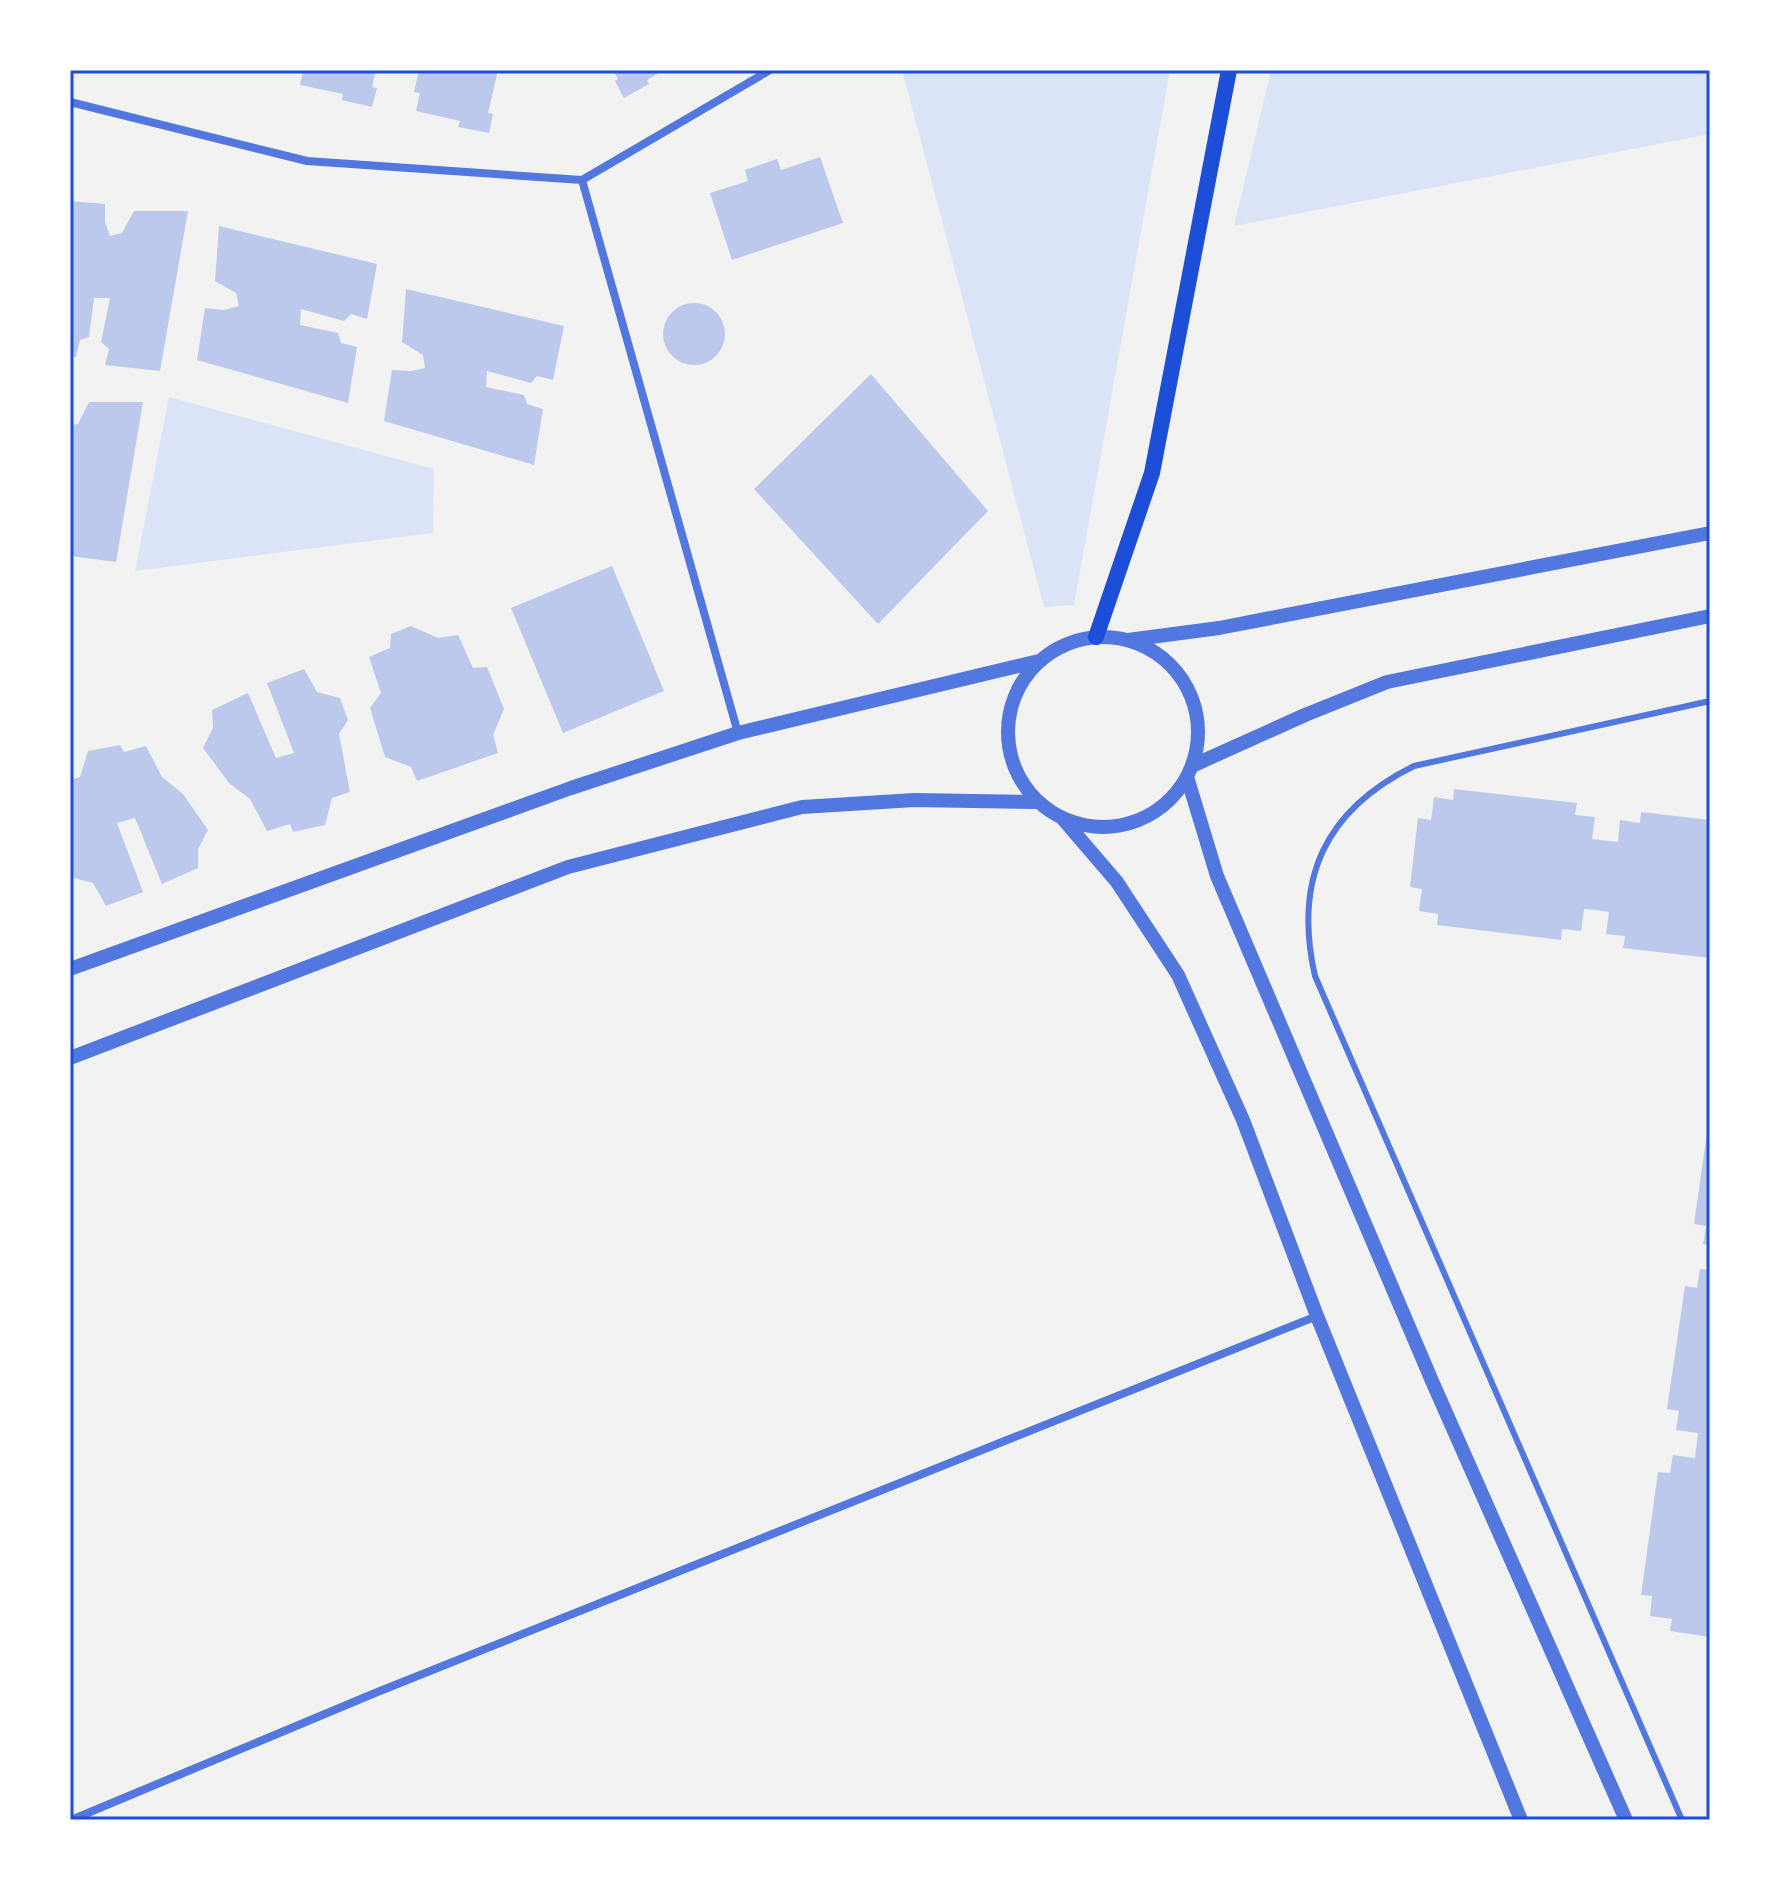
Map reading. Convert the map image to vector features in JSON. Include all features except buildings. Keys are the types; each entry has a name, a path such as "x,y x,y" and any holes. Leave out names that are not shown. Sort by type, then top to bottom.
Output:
{"main road":[{"path":"1096,637 1152,473 1229,70"}],"street":[{"path":"70,102 307,161 582,180 770,70"},
{"path":"582,180 738,733"},
{"path":"70,969 571,788 738,733 1039,661 1066,644 1096,637 1128,640 1219,628 1710,533"},
{"path":"1194,765 1387,682 1710,616"},
{"path":"1063,819 1094,828 1125,825 1154,813 1188,780 1194,765 1199,733 1195,702 1180,674 1157,652 1128,640"},
{"path":"1039,661 1019,686 1008,716 1008,747 1018,777 1037,802 1063,819 1117,882 1178,975 1243,1120 1317,1316 1521,1820"},
{"path":"1188,780 1217,876 1432,1381 1626,1820"},
{"path":"70,1058 568,867 802,807 914,800 1037,802"},
{"path":"71,1820 390,1687 1317,1316"}],"lane":[{"path":"1682,1820 1315,976 1308,946 1307,914 1311,883 1327,844 1359,800 1384,780 1414,766 1710,701"}],"shaded area":[{"path":"902,70 1170,70 1074,605 1044,607"},
{"path":"1271,70 1710,70 1710,134 1234,226"},
{"path":"169,397 434,469 433,533 135,571"}]}
